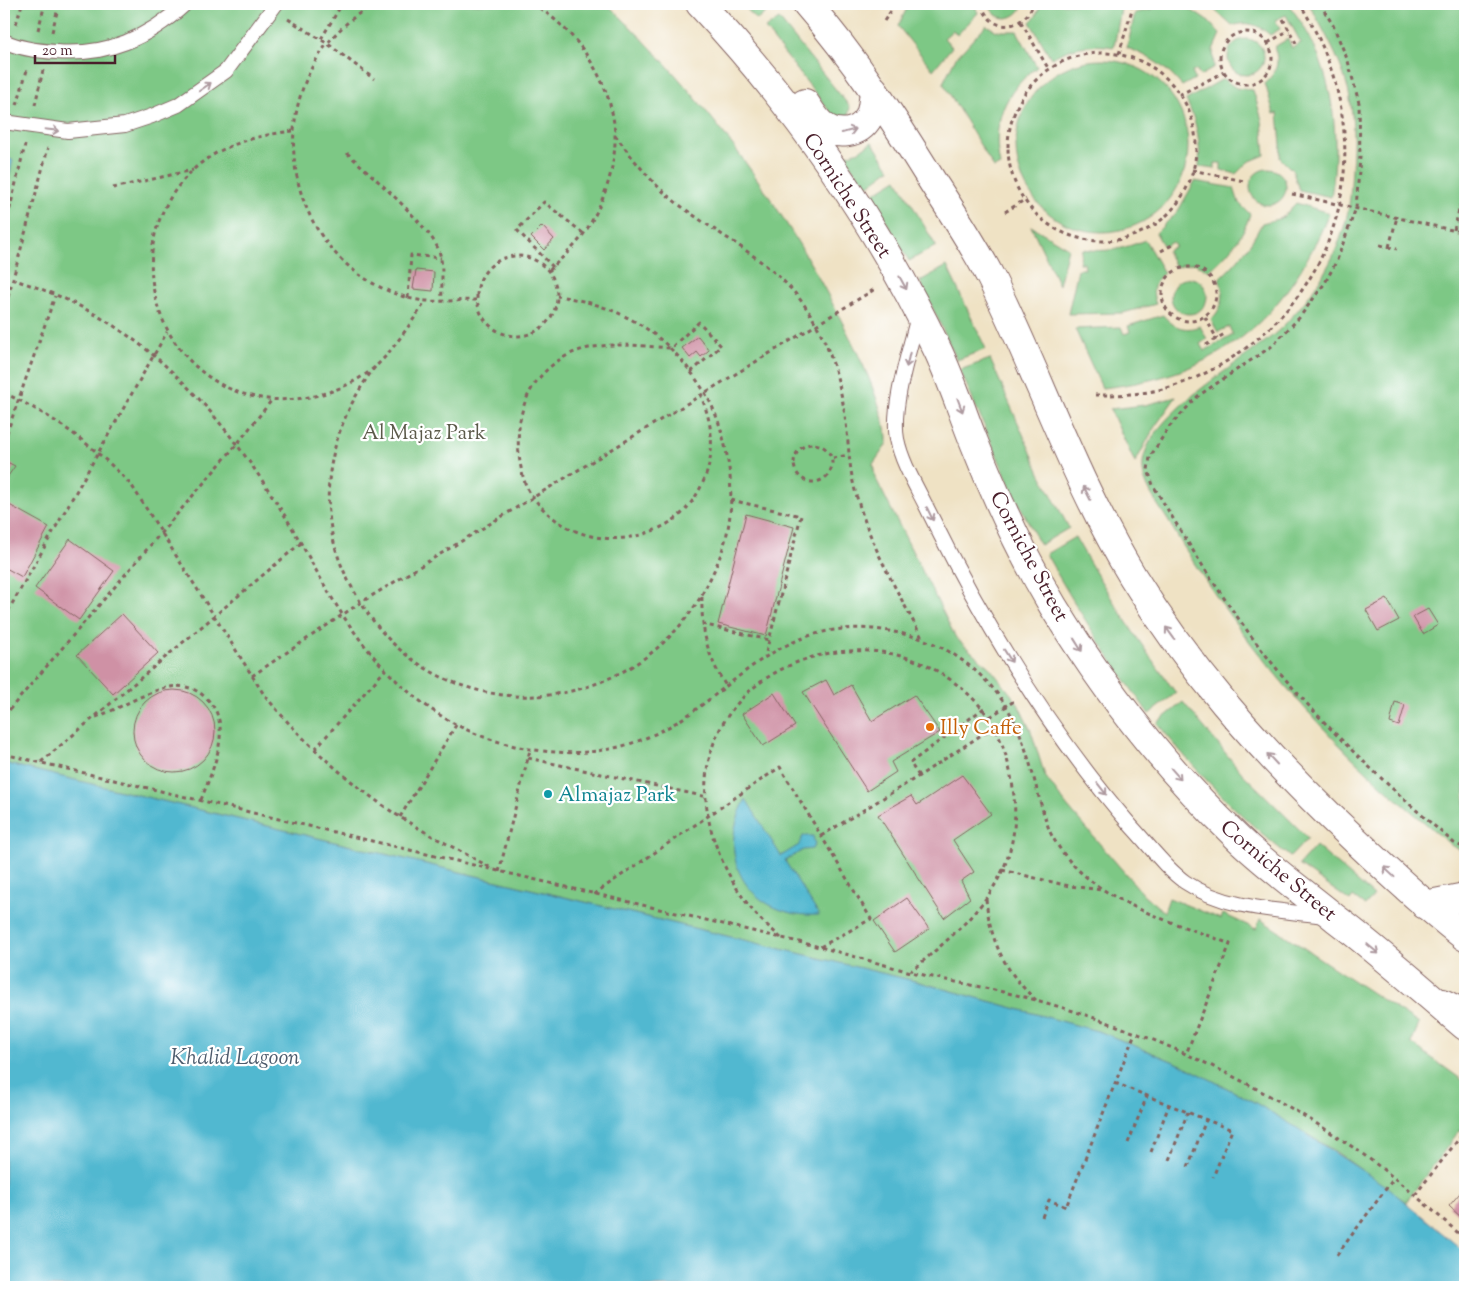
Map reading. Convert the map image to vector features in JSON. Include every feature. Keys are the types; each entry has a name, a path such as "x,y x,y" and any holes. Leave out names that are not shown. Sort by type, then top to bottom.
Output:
{"main road":[{"name":"Corniche Street","path":"700,4 736,42 809,133 843,182 898,275 940,355 997,498 1052,603 1083,653 1148,740 1193,792 1278,875 1336,918 1465,1026"},
{"path":"808,4 835,36 874,90 967,235 990,276 1086,492 1128,568 1165,627 1212,689 1274,761 1425,905 1465,937"},
{"path":"736,42 751,44 768,54 822,124 841,134 851,132 862,126 869,116 874,90"},
{"path":"1425,905 1465,897"}],"lane":[{"path":"4,41 32,50 48,52 78,54 102,50 146,34 166,21 185,4"},
{"path":"4,122 53,130 97,129 125,125 178,105 226,71 271,6"},
{"path":"919,313 898,400 896,437 901,454 983,615 1030,691 1120,813 1172,871 1184,881 1227,902 1336,918"},
{"path":"1415,985 1465,1006"}],"path":[{"path":"321,39 342,4"},
{"path":"374,4 350,21 328,44 304,83 298,102 293,131 293,156 298,186 304,205 324,240 352,269 386,290 408,298 426,301 476,300"},
{"path":"533,4 550,14 588,56 601,81 609,105 615,135 611,170 605,192 584,234 549,271"},
{"path":"884,21 896,4"},
{"path":"982,4 988,17 1000,24 1014,25 1027,17 1034,4"},
{"path":"1126,4 1133,6 1148,4"},
{"path":"1095,395 1148,392 1169,387 1204,373 1244,350 1277,321 1299,295 1323,255 1339,205 1345,156 1342,107 1332,66 1317,33 1300,4"},
{"path":"1320,4 1333,25 1348,60 1359,103 1360,156 1356,208 1336,260 1312,304 1272,346 1198,396 1182,411 1157,444 1150,457 1148,470 1153,486 1206,572 1292,687 1382,781 1454,843 1465,848"},
{"path":"271,6 321,39 374,79"},
{"path":"1119,54 1133,6"},
{"path":"1283,19 1296,43"},
{"path":"1021,22 1048,68"},
{"path":"1268,43 1289,30"},
{"path":"1250,31 1257,33 1268,43 1271,50 1272,64 1264,77 1258,81 1251,84 1235,82 1224,72 1220,57 1221,50 1224,42 1235,33 1250,31"},
{"path":"1092,52 1119,54 1147,65 1164,78 1179,95 1192,123 1195,152 1192,170 1183,194 1162,220 1148,231 1126,239 1097,241 1066,233 1051,224 1026,200 1017,183 1011,165 1010,128 1025,93 1048,68 1079,54 1092,52"},
{"path":"1179,95 1224,72"},
{"path":"4,312 53,130"},
{"path":"293,131 254,138 211,157 192,170 174,194 155,237 151,263 152,290 167,332 195,365 220,384 240,393 271,401 321,395 340,388 375,367"},
{"path":"615,135 641,170 661,190 685,210 747,250 774,271 797,294 816,324 826,345 841,391 856,494 871,534 922,639"},
{"path":"347,153 428,234 439,250 442,301"},
{"path":"113,188 192,170"},
{"path":"1192,170 1244,181"},
{"path":"1292,194 1465,233"},
{"path":"1454,230 1462,198"},
{"path":"1005,212 1026,200"},
{"path":"553,266 517,230 544,202 584,234"},
{"path":"1390,247 1397,217"},
{"path":"1161,251 1172,245"},
{"path":"1380,245 1397,249"},
{"path":"408,298 411,255 440,258"},
{"path":"509,256 524,256 538,261 549,271 555,283 557,296 554,313 543,327 528,335 510,336 494,329 482,316 476,300 477,285 484,272 495,262 509,256"},
{"path":"1188,267 1204,272 1210,277 1216,290 1216,298 1214,306 1204,317 1190,322 1182,320 1169,312 1165,306 1162,291 1168,278 1173,273 1188,267"},
{"path":"252,676 360,603 704,391 898,275"},
{"path":"4,276 91,312 152,354 191,388 238,443 301,543 342,615 385,670 421,700 456,725 485,738 530,750 580,753 625,745 649,737 683,718 765,657 808,634 846,627 893,631 922,639 949,652 970,666 997,693 1006,706 1021,737 1046,821 1056,843 1074,866 1104,891 1144,911 1230,944 1186,1054"},
{"path":"4,441 55,296"},
{"path":"426,301 375,367 347,409 339,430 330,460 328,488 329,520 334,545 343,570 360,603 373,621 402,652 437,675 468,687 493,694 531,696 577,690 607,680 652,654 674,633 702,596 727,540 732,500 728,455 722,431 704,391 671,348 637,322 612,310 587,300 557,296"},
{"path":"1204,317 1217,339"},
{"path":"691,372 721,346 699,322 671,348 620,346 590,348 570,354 552,367 537,381 526,401 518,422 517,444 520,463 532,497 558,521 579,534 601,539 624,539 644,534 665,525 684,512 698,494 709,468 712,453 711,436 708,412 700,394"},
{"path":"4,618 98,454 152,354 167,332"},
{"path":"1206,345 1226,334"},
{"path":"4,393 19,400 65,429 98,454 132,486 252,676 287,722 315,749 400,817 498,872"},
{"path":"4,716 238,443 271,401"},
{"path":"815,443 829,451 833,458 833,466 829,474 824,480 816,482 801,477 794,463 800,448 807,444 815,443"},
{"path":"833,458 849,455"},
{"path":"732,500 801,516 765,657"},
{"path":"41,762 301,543"},
{"path":"702,596 702,624 708,653 726,686"},
{"path":"702,624 769,640"},
{"path":"781,938 754,912 732,881 721,860 707,814 708,766 714,743 736,706 752,690 798,661 831,651 864,650 918,660 952,680 984,708 990,717 1009,766 1016,815 1013,844 1002,870 986,899 967,922 910,972"},
{"path":"315,749 385,670"},
{"path":"94,718 166,688 180,686 192,688 202,694 210,701 220,728 218,751 201,800"},
{"path":"990,717 1030,691"},
{"path":"919,776 910,763 984,708"},
{"path":"400,817 456,725"},
{"path":"821,836 919,776 995,726"},
{"path":"498,872 530,750"},
{"path":"4,754 820,947 910,972 1037,1000 1135,1033 1186,1054 1281,1102 1347,1144 1394,1178 1465,1238"},
{"path":"528,758 707,798"},
{"path":"594,894 707,814 780,767 871,919 820,947"},
{"path":"1002,870 1069,886 1104,891"},
{"path":"986,899 988,922 995,946 1006,967 1021,986 1037,1000"},
{"path":"1042,1217 1049,1200 1066,1207 1135,1033"},
{"path":"1115,1083 1232,1130 1213,1177"},
{"path":"1128,1143 1147,1096"},
{"path":"1151,1152 1169,1105"},
{"path":"1169,1160 1188,1112"},
{"path":"1188,1167 1206,1120"},
{"path":"1415,1195 1465,1132"},
{"path":"1337,1255 1394,1178"}],"green space":[{"name":"Al Majaz Park","path":"4,4 607,4 642,39 707,112 765,190 816,273 861,360 879,404 887,436 887,444 873,464 875,477 956,638 990,668 1017,702 1031,731 1045,776 1067,806 1144,895 1164,912 1169,898 1221,919 1223,914 1256,929 1260,919 1419,1024 1411,1043 1465,1082 1465,1123 1406,1202 1336,1152 1254,1102 1184,1066 1101,1032 919,982 4,763"},
{"path":"742,4 764,4 769,10 757,20"},
{"path":"909,4 974,4 978,13 957,35 953,30 944,38 952,47 933,70 898,26"},
{"path":"989,4 1024,4 1016,14 1006,18 996,15"},
{"path":"1041,4 1115,4 1121,9 1114,47 1097,45 1081,47 1051,58 1030,22 1036,16"},
{"path":"1160,4 1182,4 1209,22 1220,34 1213,50 1214,68 1200,76 1197,70 1192,72 1195,79 1182,86 1158,63 1127,48 1135,13 1153,9"},
{"path":"1208,4 1288,4 1303,25 1324,71 1330,96 1335,146 1331,197 1299,190 1293,171 1280,158 1281,145 1278,113 1274,114 1265,83 1275,71 1277,57 1274,47 1288,39 1292,48 1301,43 1286,15 1275,20 1280,29 1270,35 1252,24 1232,26"},
{"path":"1309,4 1465,4 1465,852 1452,846 1380,784 1350,756 1293,695 1266,663 1216,596 1155,500 1144,478 1143,471 1146,451 1157,431 1175,411 1197,392 1281,328 1305,302 1325,272 1340,239 1351,192 1353,137 1351,106 1340,64"},
{"path":"779,19 850,107 848,117 835,118 765,29"},
{"path":"986,25 997,31 1017,31 1037,67 1016,87 1008,98 999,123 997,136 1000,165 994,168 943,83 955,59"},
{"path":"1246,39 1253,40 1259,44 1263,50 1263,64 1259,70 1253,74 1246,75 1239,74 1233,70 1229,64 1228,57 1229,50 1233,44 1239,40"},
{"path":"1102,60 1119,62 1135,67 1163,85 1181,113 1186,129 1188,146 1186,163 1181,179 1163,207 1135,225 1119,230 1102,232 1085,230 1069,225 1041,207 1023,179 1018,163 1016,146 1018,129 1023,113 1041,85 1069,67 1085,62"},
{"path":"1223,79 1236,88 1253,90 1262,120 1265,155 1248,162 1236,174 1221,170 1221,163 1215,163 1215,169 1199,167 1197,133 1186,100"},
{"path":"872,142 890,169 866,187 844,156 859,151"},
{"path":"1268,169 1275,170 1281,174 1285,180 1285,194 1281,200 1275,204 1268,205 1261,204 1255,200 1251,194 1250,187 1251,180 1255,174 1261,170"},
{"path":"897,179 936,246 909,261 871,195"},
{"path":"1195,181 1234,188 1239,203 1250,214 1234,246 1209,271 1194,263 1175,267 1167,251 1175,246 1172,242 1164,247 1156,233 1178,211"},
{"path":"1296,203 1329,213 1311,251 1291,284 1269,313 1243,337 1214,356 1181,371 1144,381 1102,388 1075,329 1121,327 1124,334 1130,332 1128,326 1163,315 1171,323 1179,327 1194,328 1200,326 1207,339 1200,344 1204,351 1233,335 1229,327 1218,332 1211,320 1221,306 1223,296 1219,279 1244,253 1262,223 1282,218"},
{"path":"1031,226 1068,248 1059,285"},
{"path":"1145,240 1164,273 1155,283 1154,295 1156,304 1123,313 1068,314 1078,269 1085,269 1084,263 1079,263 1082,249 1099,251 1114,249 1130,246"},
{"path":"947,266 986,349 957,360 920,281"},
{"path":"1189,278 1196,279 1202,283 1206,289 1206,303 1202,309 1196,313 1189,314 1182,313 1176,309 1172,303 1171,296 1172,289 1176,283 1182,279"},
{"path":"990,359 1040,473 1069,528 1040,545 1011,488 960,370"},
{"path":"1176,397 1154,428 1135,463 1110,409 1145,405"},
{"path":"1075,537 1123,617 1176,693 1149,714 1095,636 1046,554"},
{"path":"1183,702 1242,773 1308,838 1290,857 1220,794 1157,723"},
{"path":"1316,846 1374,896 1365,906 1353,897 1350,901 1299,865"}],"water":[{"path":"4,158 13,160 4,200"},
{"name":"Khalid Lagoon","path":"4,763 919,982 1101,1032 1184,1066 1254,1102 1387,1187 1465,1252 1465,1287 4,1287"},
{"path":"746,799 781,856 799,845 803,836 813,836 815,845 812,849 803,850 785,861 819,915 795,914 774,907 757,896 744,881 736,864 734,843 737,822"}],"building":[{"path":"542,226 554,239 544,250 531,237"},
{"path":"416,270 434,272 433,291 413,289"},
{"path":"698,336 709,350 701,357 697,352 690,358 682,348"},
{"path":"7,462 15,466 4,482 4,468"},
{"path":"4,502 49,527 22,577 4,567"},
{"path":"746,514 794,527 766,636 718,624"},
{"path":"70,539 114,571 79,620 35,588"},
{"path":"1387,599 1399,620 1378,631 1366,610"},
{"path":"1428,609 1438,625 1423,634 1413,617"},
{"path":"122,614 158,653 113,694 77,655"},
{"path":"826,680 834,695 851,685 872,721 914,695 940,732 891,762 896,772 867,791 803,692"},
{"path":"174,690 190,693 203,702 212,715 215,731 212,747 203,760 190,769 174,772 158,769 145,760 136,747 133,731 136,715 145,702 158,693"},
{"path":"774,693 795,726 763,746 742,714"},
{"path":"1395,702 1405,705 1399,726 1390,723"},
{"path":"962,775 991,814 953,840 974,872 961,881 970,898 944,918 878,815 911,796 917,805"},
{"path":"907,898 929,929 895,952 874,921"},
{"path":"1465,1187 1465,1221 1449,1206"}],"place":[{"name":"Illy Caffe","path":"930,727"},
{"name":"Almajaz Park","path":"548,794"}]}
